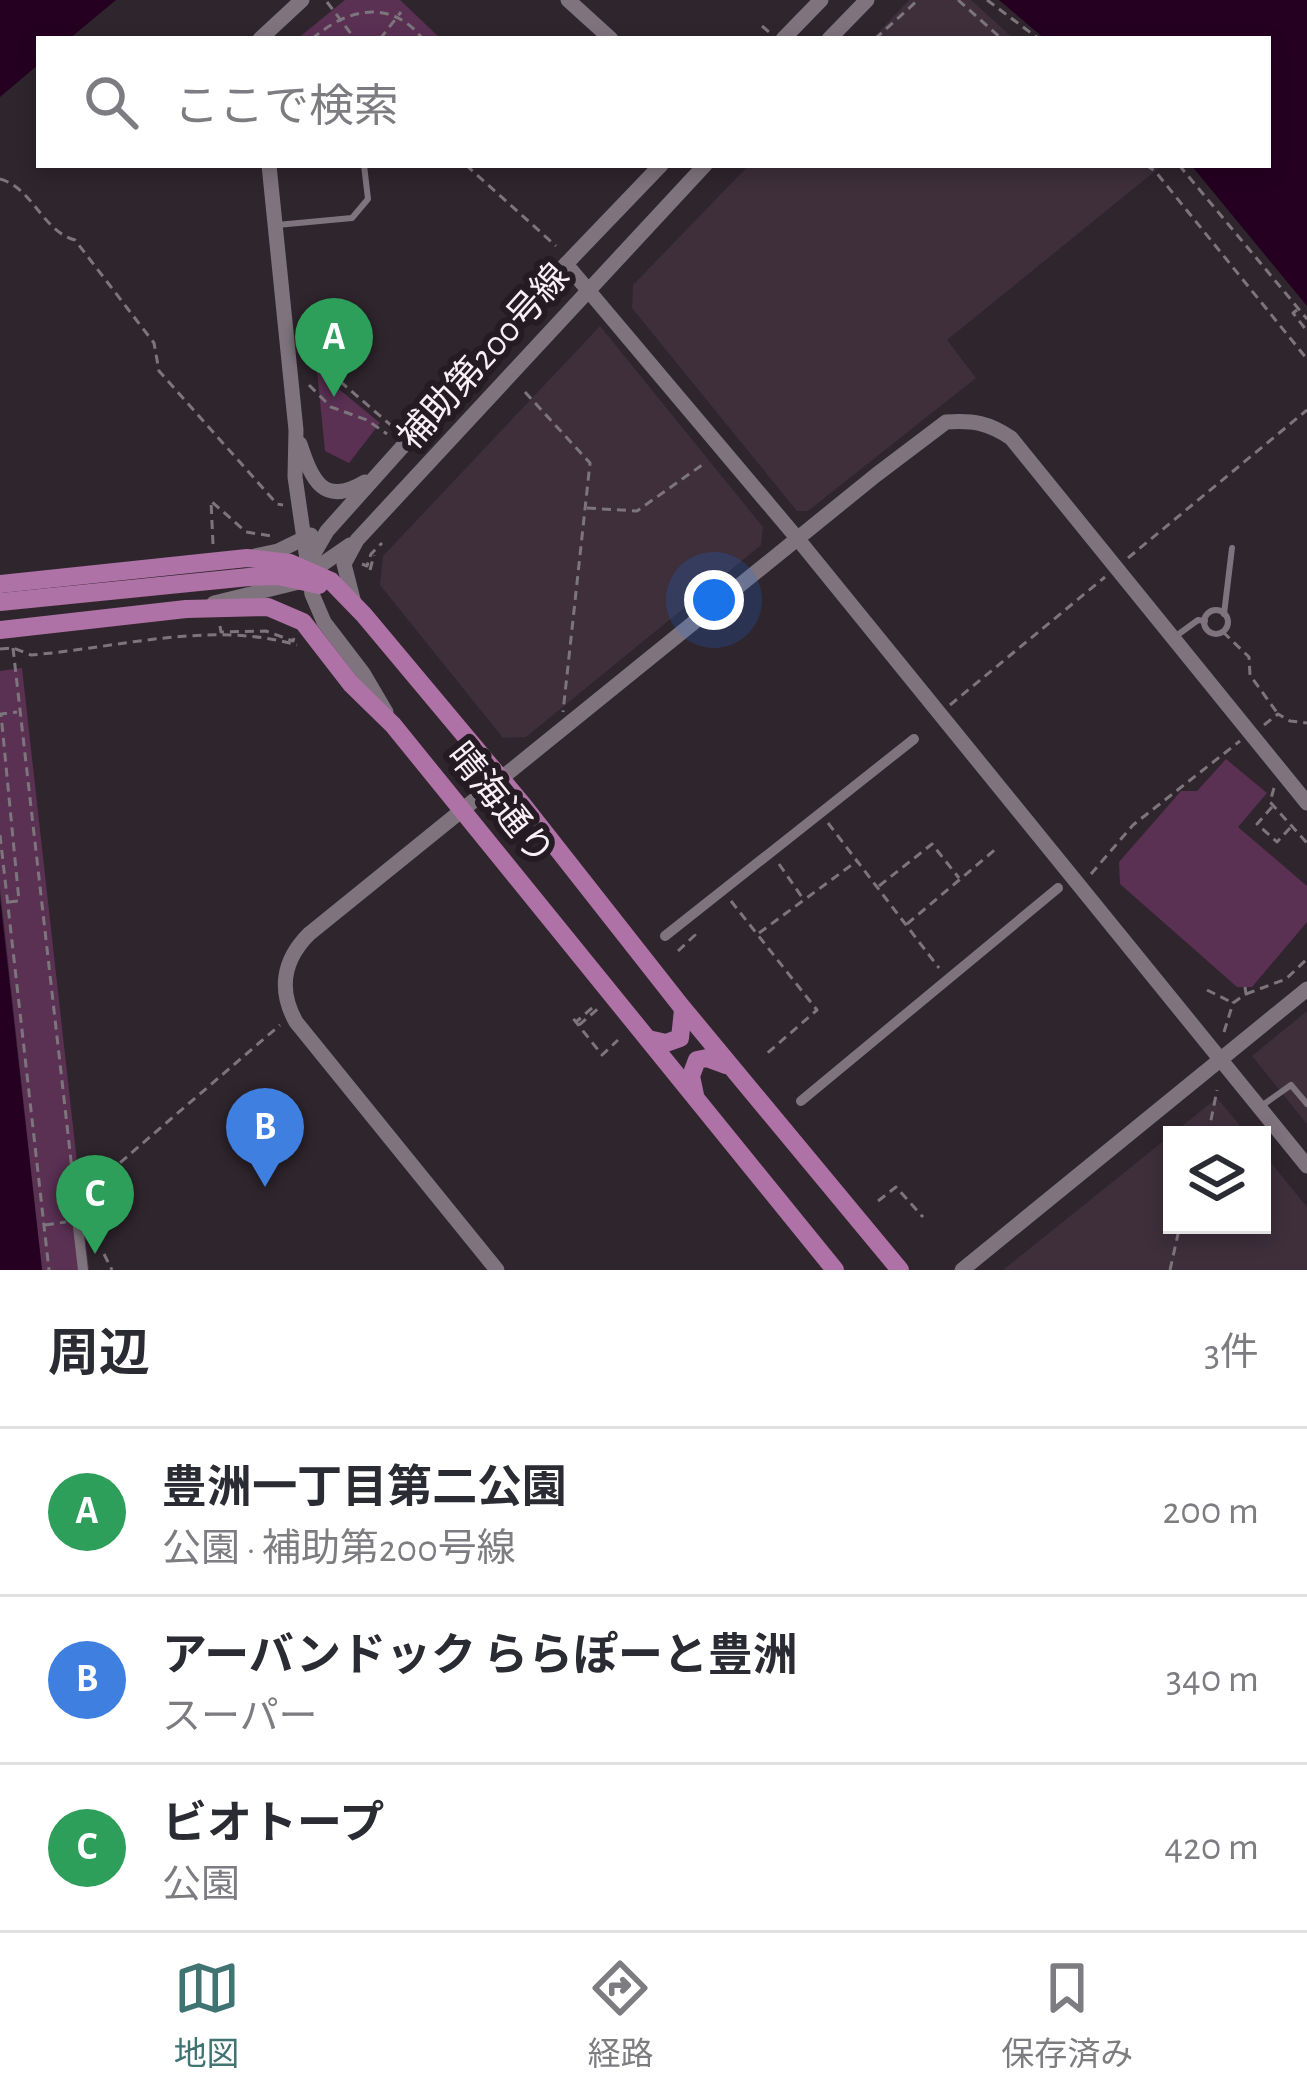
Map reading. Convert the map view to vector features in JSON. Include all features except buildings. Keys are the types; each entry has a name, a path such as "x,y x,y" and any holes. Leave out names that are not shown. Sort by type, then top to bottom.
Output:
{"main road":[{"name":"晴海通り","path":"0,584 247,557 331,581 501,779 732,1069 900,1270"},
{"path":"0,602 309,574"},
{"name":"晴海通り","path":"0,630 186,609 259,606 294,616 393,725 835,1270"},
{"path":"647,1039 680,1038 686,1014 681,1006"},
{"path":"697,1099 691,1076 697,1060 714,1059 732,1069"}],"street":[{"path":"263,36 302,0"},
{"path":"568,0 608,36"},
{"path":"776,35 818,3 834,35 867,0"},
{"path":"269,168 296,430 295,477 309,574 320,614 364,673 393,725"},
{"name":"補助第200号線","path":"309,574 338,520 658,168"},
{"name":"補助第200号線","path":"309,574 357,540 702,168"},
{"path":"566,264 797,538 1307,1166"},
{"path":"497,1270 296,1022 284,989 290,960 301,942 946,422 992,425 1011,438 1307,803"},
{"path":"296,430 310,475 320,487 342,493 377,475"},
{"path":"247,557 278,551 338,520"},
{"path":"355,605 344,565 357,540"},
{"path":"186,609 279,589 309,574"},
{"path":"665,936 914,739"},
{"path":"801,1101 1058,888"},
{"path":"962,1270 1307,989"},
{"path":"75,1201 83,1270"}],"lane":[{"path":"275,225 352,218 368,200 364,168"},
{"path":"1173,638 1198,620 1212,633 1223,632 1228,625 1224,614 1232,548"},
{"path":"1204,621 1210,612 1224,614"},
{"path":"1260,1107 1291,1085 1307,1104"}],"path":[{"path":"878,36 918,0"},
{"path":"958,0 999,36"},
{"path":"987,0 1035,36"},
{"path":"327,2 353,36"},
{"path":"318,36 339,18 369,4 384,4 401,12 421,36"},
{"path":"382,36 401,12"},
{"path":"762,26 776,35"},
{"path":"469,168 556,246"},
{"path":"1150,168 1307,358"},
{"path":"1181,168 1307,319"},
{"path":"0,179 17,184 63,237 74,240 154,343 159,371 277,504 290,507"},
{"path":"1298,308 1293,313 1307,331"},
{"path":"306,352 393,427"},
{"path":"309,385 331,407 367,420 387,434"},
{"path":"525,392 590,463 562,717"},
{"path":"1126,560 1307,410"},
{"path":"585,508 638,512 702,465"},
{"path":"212,534 211,501 246,532 274,536"},
{"path":"370,570 375,555 371,554 382,543"},
{"path":"950,705 1106,576"},
{"path":"221,632 295,638"},
{"path":"1223,632 1249,657 1250,676 1278,714 1307,723"},
{"path":"0,649 13,648 31,656 215,634 265,633 304,647"},
{"path":"13,648 75,1201"},
{"path":"8,902 19,901 1,714 20,712"},
{"path":"1262,727 1278,714"},
{"path":"1090,875 1132,825 1240,741"},
{"path":"1275,784 1270,802 1307,843"},
{"path":"1274,806 1257,824 1277,842 1291,826"},
{"path":"820,813 947,979"},
{"path":"0,835 49,1270"},
{"path":"877,887 932,844 960,879"},
{"path":"906,924 998,848"},
{"path":"771,852 804,900"},
{"path":"757,934 857,861"},
{"path":"722,890 817,1010 764,1055"},
{"path":"667,951 695,935"},
{"path":"677,951 687,939"},
{"path":"1224,1032 1233,1003 1286,979 1307,959"},
{"path":"1245,987 1246,994"},
{"path":"1207,990 1233,1003"},
{"path":"578,1025 614,995"},
{"path":"592,1008 576,1022 572,1017 602,1055 618,1040"},
{"path":"75,1201 280,1025"},
{"path":"1210,1126 1217,1090"},
{"path":"878,1201 896,1187 922,1216"},
{"path":"44,1225 77,1221"},
{"path":"1170,1270 1178,1234"},
{"path":"104,1254 112,1270"}],"shaded area":[{"path":"0,0 116,0 73,36 36,36 36,67 0,97"},
{"path":"345,0 400,0 438,36 301,36"},
{"path":"909,0 971,0 1011,36 875,36"},
{"path":"999,0 1307,0 1307,306 1193,168 1271,168 1271,36 1041,36"},
{"path":"746,168 1159,168 947,340 976,378 808,511 797,511 632,308 633,285"},
{"path":"600,326 763,527 761,545 526,737 503,738 380,585 383,556"},
{"path":"317,371 380,423 349,463 325,451"},
{"path":"22,668 89,1270 42,1270 0,889 0,671"},
{"path":"1226,759 1267,793 1238,827 1307,886 1307,922 1252,987 1237,987 1120,884 1119,862 1181,791 1197,791"},
{"path":"0,898 42,1270 0,1270"},
{"path":"1307,1011 1307,1124 1252,1056"},
{"path":"1217,1098 1240,1126 1182,1126"},
{"path":"1163,1141 1163,1234 1271,1234 1271,1163 1307,1207 1307,1270 1003,1270"}],"place":[{"name":"豊洲一丁目第二公園","path":"334,397"},
{"name":"アーバンドック ららぽーと豊洲","path":"265,1187"},
{"name":"ビオトープ","path":"95,1254"}]}
